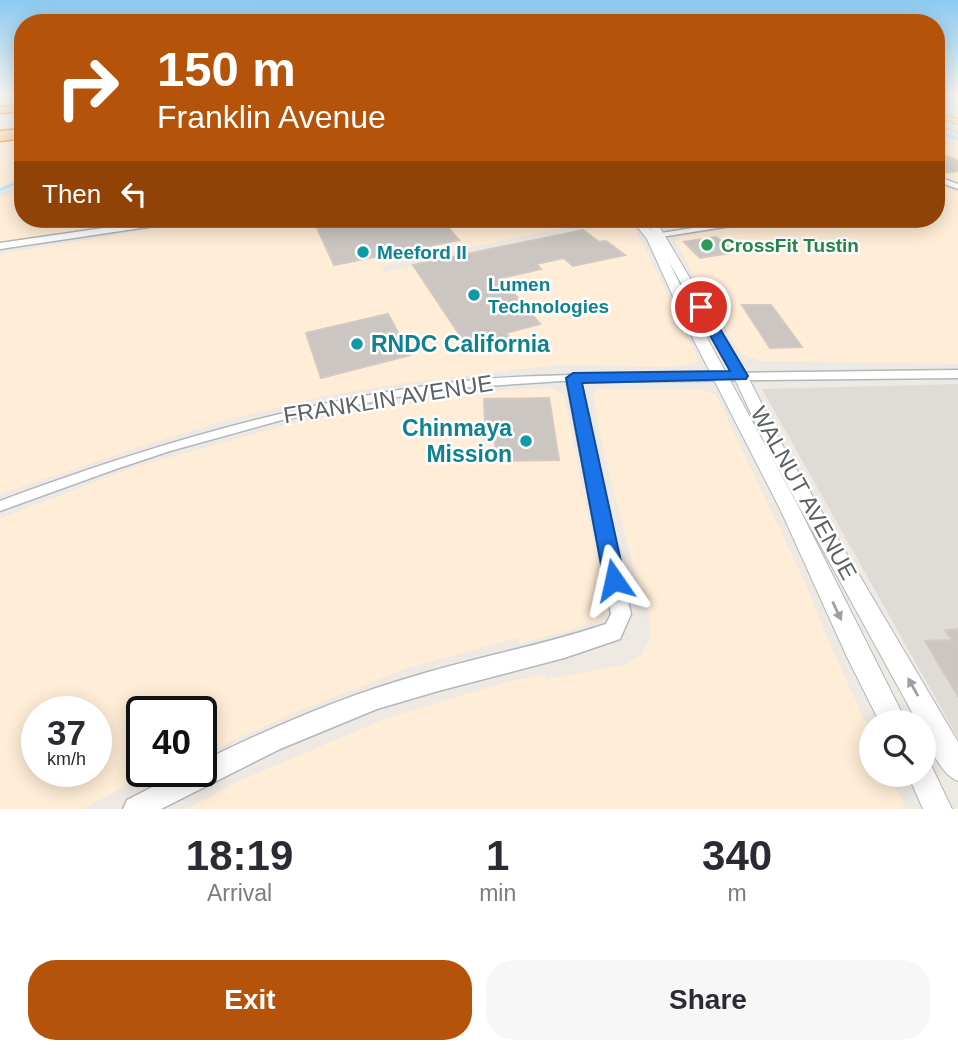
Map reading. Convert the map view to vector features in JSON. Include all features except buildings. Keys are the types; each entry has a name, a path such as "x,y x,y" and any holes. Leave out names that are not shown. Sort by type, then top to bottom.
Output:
{"main road":[{"name":"WALNUT AVENUE","path":"643,228 652,239 719,376 790,510 855,649 887,710"},
{"name":"WALNUT AVENUE","path":"656,228 740,376 777,450 958,768"},
{"path":"819,573 848,571"},
{"path":"926,787 938,809"}],"street":[{"path":"0,246 121,228"},
{"path":"661,235 705,228"},
{"name":"FRANKLIN AVENUE","path":"0,506 141,455 293,412 460,384 573,378 958,374"},
{"path":"136,809 295,730 412,687 584,643 613,632 621,614 573,378"}],"shaded area":[{"path":"945,138 958,142 958,184 945,179"},
{"path":"14,140 14,180 0,187 0,142"},
{"path":"945,185 958,190 958,364 761,361 741,354 675,242 679,237 731,228 945,228"},
{"path":"14,194 14,228 95,228 0,242 0,198"},
{"path":"158,228 563,228 382,266 385,272 591,228 634,228 699,360 693,364 670,367 556,365 397,384 320,397 223,421 0,494 0,254"},
{"path":"958,384 958,738 762,389"},
{"path":"550,387 564,395 607,612 599,621 519,644 516,638 408,668 286,716 217,748 217,696 126,696 126,786 83,809 0,809 0,518 135,467 305,420 456,394"},
{"path":"599,389 702,389 716,395 803,578 860,710 859,787 896,787 906,809 186,809 241,780 387,718 503,683 545,674 546,679 624,665 641,655 650,638 649,612 636,578 603,449 593,395"}],"waterway":[{"path":"945,134 958,139"},
{"path":"0,190 14,184"}],"place":[{"name":"CrossFit Tustin","path":"707,245"},
{"name":"Meeford II","path":"363,252"},
{"name":"Lumen Technologies","path":"474,295"},
{"name":"RNDC California","path":"357,344"},
{"name":"Chinmaya Mission","path":"526,441"}],"route":[{"path":"614,580 573,378 740,376 701,307"}]}
